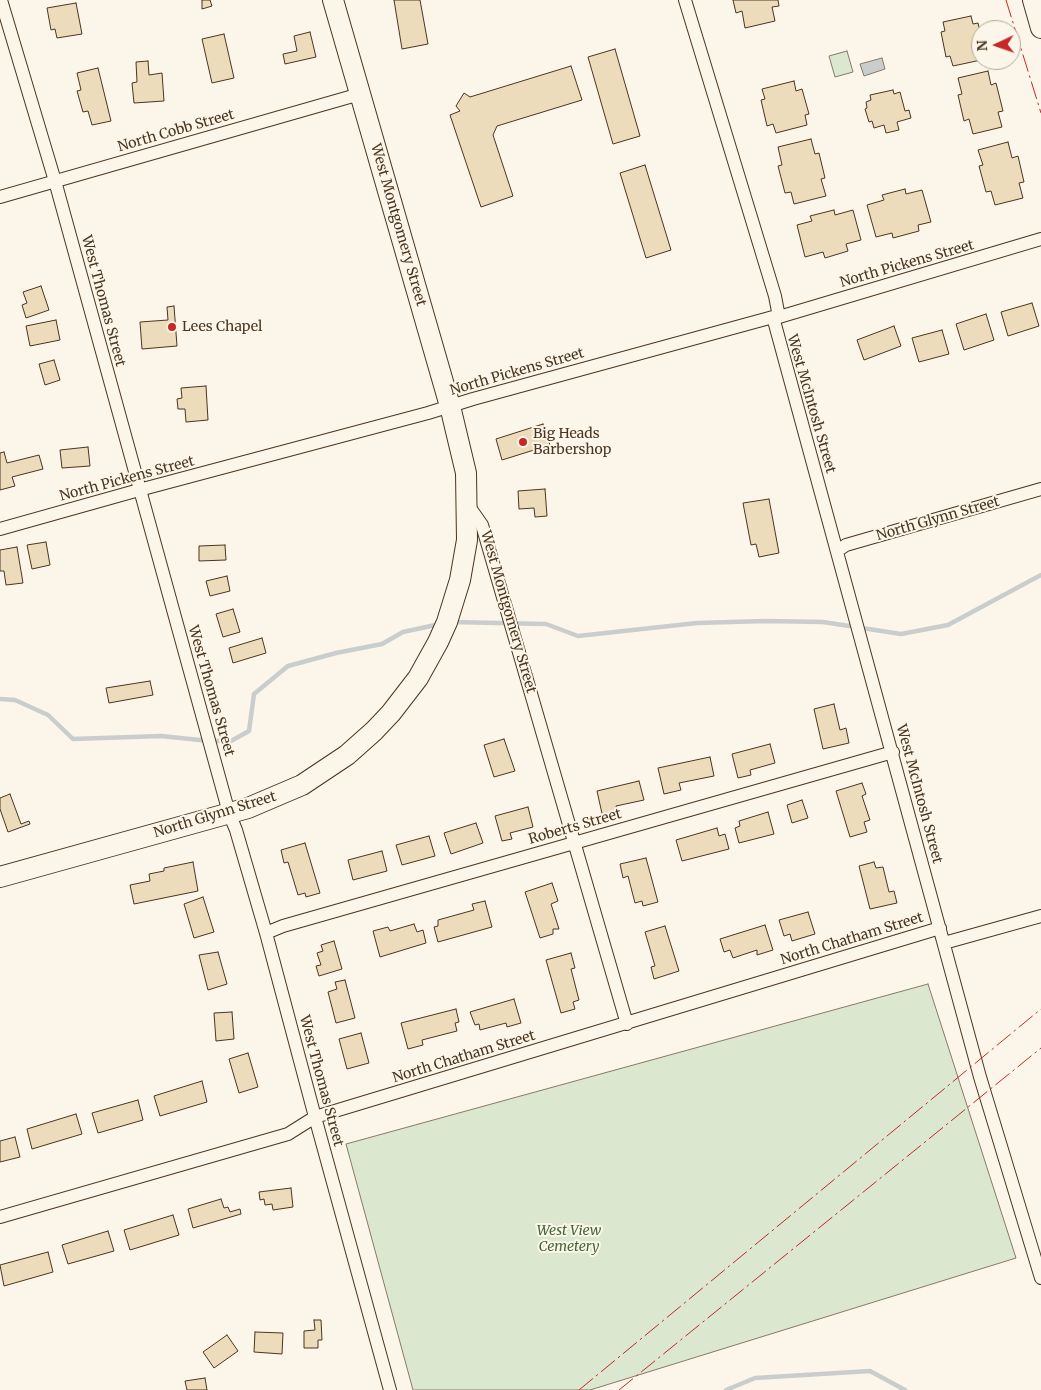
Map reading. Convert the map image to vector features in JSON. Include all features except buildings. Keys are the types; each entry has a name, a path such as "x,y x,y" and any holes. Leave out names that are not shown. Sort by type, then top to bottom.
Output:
{"main road":[{"name":"West Montgomery Street","path":"333,0 450,406 466,473 468,505"},
{"path":"1033,0 1041,28"},
{"name":"North Glynn Street","path":"0,877 248,808 286,793 333,766 374,731 407,694 438,642 454,601 467,540 468,505"}],"street":[{"name":"West Thomas Street","path":"1,0 55,181 229,813 236,830 266,933 390,1390"},
{"name":"West McIntosh Street","path":"686,0 775,296 776,317 837,552 980,1077 1038,1259 1041,1278"},
{"name":"North Cobb Street","path":"0,197 360,94"},
{"name":"North Pickens Street","path":"0,529 776,317 1041,239"},
{"name":"North Glynn Street","path":"837,552 846,545 1041,489"},
{"name":"West Montgomery Street","path":"468,505 482,525 627,1024"},
{"name":"Roberts Street","path":"266,933 283,926 893,752"},
{"path":"944,944 1041,916"},
{"name":"North Chatham Street","path":"0,1217 288,1134 315,1117 940,928"}],"green space":[{"path":"847,51 853,72 835,77 829,56"},
{"name":"West View Cemetery","path":"928,984 1016,1258 590,1390 413,1390 346,1144"}],"shaded area":[{"path":"882,58 885,69 864,76 860,64"}],"waterway":[{"path":"452,622 546,624 578,636 697,623 765,621 823,622 901,634 948,625 1041,575"},
{"path":"0,699 15,700 48,715 73,739 161,736 209,741 231,741 249,731 254,694 288,666 336,653 382,644 403,632 440,624"},
{"path":"726,1390 755,1378 870,1371 905,1390"}],"power":[{"path":"1006,0 1041,113"},
{"path":"579,1390 1041,1009"},
{"path":"619,1390 1041,1048"}],"place":[{"name":"Lees Chapel","path":"172,327"},
{"name":"Big Heads Barbershop","path":"523,442"}]}
